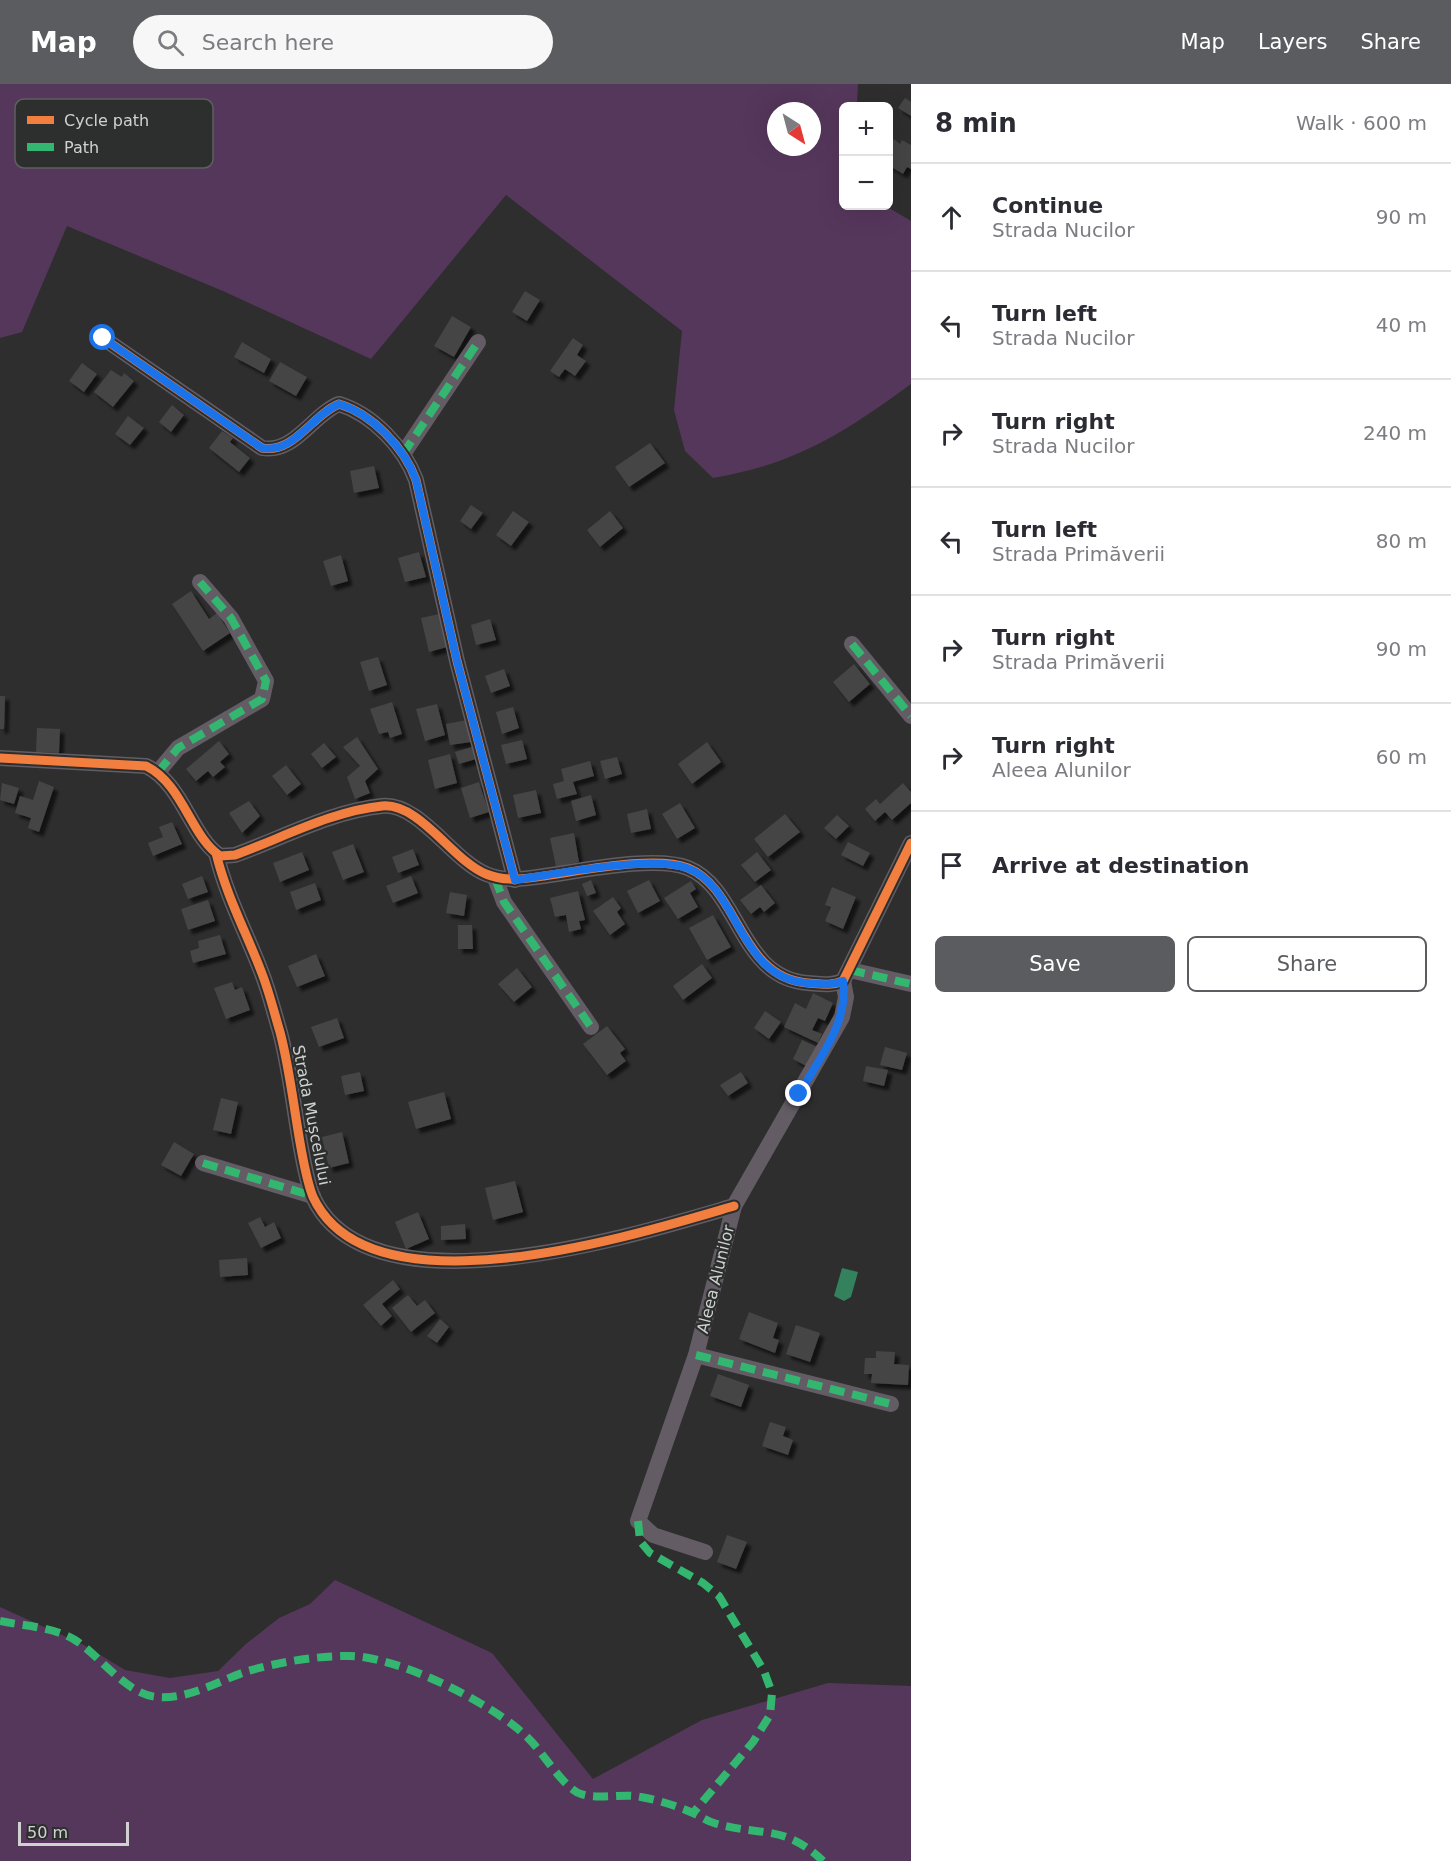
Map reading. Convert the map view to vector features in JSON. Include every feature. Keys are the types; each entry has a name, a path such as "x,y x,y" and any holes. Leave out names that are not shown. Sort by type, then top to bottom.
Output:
{"street":[{"path":"103,338 262,448 275,449 289,443 329,408 339,404 372,422 403,454 416,480 457,661 515,880"},
{"path":"403,454 478,342"},
{"path":"0,758 130,763 146,766 158,772 178,748 262,699 266,681 231,618 200,582"},
{"path":"852,644 911,716"},
{"name":"Strada Mușcelului","path":"158,772 216,853 227,892 261,972 275,1015 313,1196 332,1224 356,1240 383,1253 429,1262 494,1258 563,1249 615,1239 734,1206"},
{"path":"216,853 227,857 235,855 336,817 383,806 407,812 475,868 495,878 515,880 654,863 689,868 712,886 756,954 772,971 793,982 832,985 846,975 911,843"},
{"path":"495,878 504,902 591,1027"},
{"path":"846,975 911,984"},
{"name":"Aleea Alunilor","path":"705,1552 653,1535 638,1521 696,1355 734,1206 842,1017 846,997 846,975"},
{"path":"203,1163 313,1196"},
{"path":"696,1355 891,1404"}],"shaded area":[{"path":"0,84 858,84 857,102 839,102 839,210 893,210 911,221 911,384 841,432 818,444 770,464 713,478 685,451 674,410 682,331 506,195 371,359 223,291 67,226 22,332 0,338"},
{"path":"842,1268 858,1272 851,1297 844,1301 834,1296"},
{"path":"335,1580 492,1653 593,1779 702,1720 828,1683 911,1686 911,1861 0,1861 0,1607 84,1645 125,1670 170,1678 218,1671 246,1644 279,1618 310,1604"}],"building":[{"path":"905,98 911,102 911,116 898,108"},
{"path":"893,140 900,144 902,140 911,145 911,169 907,167 903,174 893,168"},
{"path":"525,291 540,300 527,321 512,312"},
{"path":"452,316 471,327 454,357 434,346"},
{"path":"573,338 583,345 577,355 586,361 575,376 565,369 559,377 550,371"},
{"path":"242,342 271,359 264,373 234,357"},
{"path":"280,362 307,377 296,396 269,381"},
{"path":"82,363 97,374 84,392 69,381"},
{"path":"111,370 122,377 124,373 134,381 113,407 94,392"},
{"path":"172,405 184,415 171,432 159,422"},
{"path":"128,416 144,428 130,445 115,434"},
{"path":"222,431 233,438 230,442 250,458 239,472 209,448"},
{"path":"650,443 665,463 629,487 615,467"},
{"path":"374,466 379,488 354,493 350,471"},
{"path":"471,505 483,513 471,529 460,521"},
{"path":"513,511 529,522 511,546 496,535"},
{"path":"610,511 623,528 600,547 587,530"},
{"path":"419,552 426,577 405,582 398,558"},
{"path":"341,555 348,581 331,586 323,561"},
{"path":"191,591 209,619 217,613 230,633 203,651 172,604"},
{"path":"439,614 447,647 429,652 421,618"},
{"path":"490,619 496,640 476,645 471,625"},
{"path":"378,657 387,685 369,691 360,662"},
{"path":"854,664 870,684 849,702 833,682"},
{"path":"504,669 510,686 491,693 485,676"},
{"path":"0,696 5,696 4,729 0,729"},
{"path":"392,702 402,734 390,738 388,732 379,734 370,709"},
{"path":"437,704 445,735 425,741 416,709"},
{"path":"513,707 519,728 502,734 496,712"},
{"path":"467,720 471,742 450,745 446,724"},
{"path":"37,728 60,729 59,753 36,752"},
{"path":"357,737 378,769 365,781 370,793 355,799 347,777 360,766 343,747"},
{"path":"522,740 527,759 506,764 501,745"},
{"path":"219,741 229,754 220,762 225,767 213,777 208,771 196,781 186,769"},
{"path":"707,742 721,762 692,784 678,764"},
{"path":"324,743 336,757 322,768 311,754"},
{"path":"472,747 476,759 459,764 455,752"},
{"path":"450,754 457,783 435,789 428,760"},
{"path":"617,757 622,774 605,779 600,761"},
{"path":"590,761 594,776 573,782 577,794 557,799 553,784 564,781 561,769"},
{"path":"286,765 301,784 287,795 272,776"},
{"path":"39,781 54,787 39,832 28,828 31,818 15,813 20,796 33,800"},
{"path":"479,782 489,812 470,818 461,788"},
{"path":"2,783 19,788 14,804 0,800"},
{"path":"903,783 911,792 911,803 892,820 885,812 875,821 865,809 876,799 880,804"},
{"path":"536,790 541,813 518,818 513,795"},
{"path":"591,795 596,815 576,821 571,801"},
{"path":"249,801 260,816 242,833 229,813"},
{"path":"680,803 695,828 677,839 662,814"},
{"path":"647,809 651,829 631,833 627,814"},
{"path":"785,814 800,832 768,857 754,839"},
{"path":"837,815 849,826 836,839 824,828"},
{"path":"172,822 182,844 153,856 148,843 163,837 159,827"},
{"path":"574,833 579,862 556,867 550,838"},
{"path":"848,842 870,853 863,866 841,855"},
{"path":"353,844 364,872 343,880 332,852"},
{"path":"413,849 419,865 398,873 392,857"},
{"path":"302,852 309,870 280,882 273,863"},
{"path":"757,852 771,870 755,882 741,865"},
{"path":"202,876 208,892 188,899 182,884"},
{"path":"411,876 418,893 393,903 386,886"},
{"path":"591,880 596,893 587,896 582,884"},
{"path":"649,880 660,901 638,913 627,891"},
{"path":"691,881 696,889 690,893 698,907 678,919 664,898"},
{"path":"315,883 321,900 296,910 290,892"},
{"path":"761,885 775,903 764,912 760,907 751,914 740,900"},
{"path":"832,887 856,897 843,929 825,921 831,907 825,905"},
{"path":"578,891 585,920 579,921 581,929 569,932 566,915 555,917 550,898"},
{"path":"450,892 467,895 464,916 446,913"},
{"path":"613,897 621,908 617,912 625,924 610,935 593,911"},
{"path":"208,900 215,921 188,930 181,909"},
{"path":"713,915 731,947 707,960 689,928"},
{"path":"458,925 472,925 473,949 458,949"},
{"path":"220,935 226,954 193,963 190,951 199,948 198,941"},
{"path":"316,954 325,976 297,987 288,966"},
{"path":"702,964 712,978 683,1000 673,986"},
{"path":"517,968 532,987 514,1002 498,984"},
{"path":"232,982 235,990 242,987 250,1010 226,1019 214,988"},
{"path":"813,993 833,1003 825,1021 818,1018 812,1030 822,1034 818,1043 784,1027 795,1003 806,1009"},
{"path":"765,1011 781,1022 769,1039 754,1028"},
{"path":"337,1018 344,1038 319,1047 311,1027"},
{"path":"607,1026 625,1049 620,1053 626,1061 607,1075 583,1044"},
{"path":"802,1040 817,1047 808,1067 793,1059"},
{"path":"885,1047 907,1053 902,1070 880,1065"},
{"path":"866,1066 888,1070 884,1086 863,1081"},
{"path":"360,1072 364,1091 345,1095 341,1076"},
{"path":"741,1072 748,1083 728,1096 720,1085"},
{"path":"444,1092 451,1119 416,1129 408,1102"},
{"path":"221,1098 238,1102 231,1134 213,1130"},
{"path":"342,1132 349,1163 329,1168 322,1137"},
{"path":"174,1142 194,1154 181,1176 161,1165"},
{"path":"515,1181 523,1212 493,1220 485,1188"},
{"path":"418,1212 429,1239 406,1249 395,1222"},
{"path":"260,1217 265,1227 274,1222 281,1238 261,1248 248,1223"},
{"path":"465,1224 466,1239 441,1240 441,1226"},
{"path":"247,1258 248,1275 220,1277 219,1260"},
{"path":"393,1280 400,1289 382,1304 392,1316 381,1326 363,1305"},
{"path":"408,1295 417,1306 425,1300 435,1313 411,1332 392,1308"},
{"path":"749,1312 778,1323 773,1338 779,1340 775,1353 739,1339"},
{"path":"440,1319 449,1327 437,1343 427,1336"},
{"path":"796,1325 820,1333 810,1362 786,1354"},
{"path":"876,1351 895,1352 894,1364 909,1365 908,1385 871,1383 872,1374 864,1374 865,1358 876,1358"},
{"path":"718,1374 749,1385 741,1407 710,1396"},
{"path":"770,1422 786,1427 783,1436 793,1440 788,1455 762,1446"},
{"path":"727,1535 747,1542 736,1569 717,1562"}],"marked path":[{"path":"403,454 478,342"},
{"path":"158,772 178,748 262,699 266,681 231,618 200,582"},
{"path":"852,644 911,716"},
{"path":"495,878 504,902 591,1027"},
{"path":"850,970 911,984"},
{"path":"203,1163 313,1196"},
{"path":"696,1355 891,1404"},
{"path":"638,1521 640,1541 650,1553 703,1583 719,1596 764,1671 772,1693 770,1715 753,1742 693,1813"},
{"path":"0,1621 67,1636 84,1647 124,1682 146,1695 157,1697 192,1692 248,1671 298,1660 348,1656 392,1664 443,1684 492,1711 528,1738 560,1778 574,1791 588,1796 647,1798 687,1810 714,1823 783,1836 809,1849 823,1861"}],"cycle path":[{"path":"103,338 262,448 273,448 293,440 320,416 339,404 363,415 395,444 416,480 457,661 515,880"},
{"path":"0,758 146,766 159,774 169,785 201,836 220,856 235,855 345,813 382,806 396,807 409,813 474,867 500,878 529,878 638,864 674,864 688,868 705,879 719,894 753,950 767,966 785,977 808,983 830,984 843,981 911,843"},
{"path":"216,853 231,899 264,979 280,1032 303,1160 313,1197 344,1234 389,1254 446,1261 509,1258 574,1248 636,1234 734,1206"}],"route":[{"path":"103,338 262,448 275,449 289,443 329,408 339,404 347,406 372,422 403,454 416,480 457,661 515,880 654,863 689,868 705,878 712,886 756,954 772,971 793,982 832,985 843,981 846,997 842,1017 799,1094"}]}
